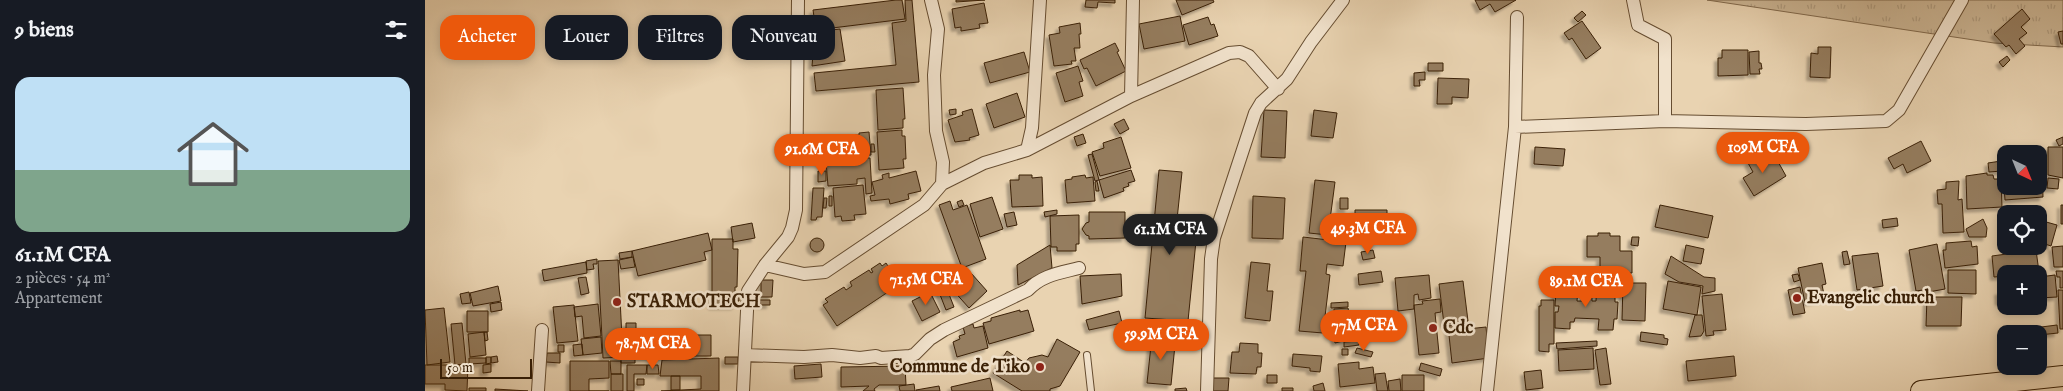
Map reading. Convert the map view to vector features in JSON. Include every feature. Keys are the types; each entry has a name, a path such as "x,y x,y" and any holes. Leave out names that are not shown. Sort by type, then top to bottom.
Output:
{"highway":[{"path":"1921,391 2063,376"}],"street":[{"path":"743,391 748,291 765,265 788,237 796,210 798,0"},
{"path":"931,0 937,29 934,75 936,131 943,162 942,184"},
{"path":"1027,150 1032,128 1041,0"},
{"path":"1131,96 1133,0"},
{"path":"1207,391 1211,259 1214,238 1255,113 1261,102 1278,89 1287,79 1311,42 1343,0"},
{"path":"1633,0 1638,25 1665,39 1665,121"},
{"path":"1515,127 1665,121 1807,124 1886,121 1899,110 1962,0"},
{"path":"1487,391 1515,127 1517,17"},
{"path":"765,265 804,274 825,272 924,205 942,184 984,163 1027,150 1131,96 1229,54 1240,52 1249,56 1278,89"},
{"path":"745,355 804,357 832,355 860,358 910,356 944,330 1027,290 1047,276 1079,268"},
{"path":"538,391 542,330"}],"lane":[{"path":"1087,355 1091,391"}],"green space":[{"path":"1707,0 2063,0 2063,47 1994,43"}],"building":[{"path":"902,0 905,19 835,28 835,15 814,15 813,10"},
{"path":"905,0 912,0 919,82 816,91 814,73 896,65 892,23 906,21"},
{"path":"956,0 985,0 956,2"},
{"path":"1086,0 1115,0 1115,3 1098,2 1097,8 1085,7"},
{"path":"1176,0 1213,0 1214,2 1182,15"},
{"path":"1475,0 1516,0 1495,12 1490,4 1480,10"},
{"path":"984,3 988,23 979,24 980,28 961,31 961,27 955,28 952,9"},
{"path":"2022,9 2030,19 2021,27 2027,33 2019,39 2025,46 2016,54 2009,45 2006,47 1994,34"},
{"path":"1582,11 1586,15 1578,22 1574,18"},
{"path":"1180,16 1185,41 1144,49 1139,24"},
{"path":"1208,17 1211,25 1214,24 1218,36 1189,45 1183,25"},
{"path":"1582,21 1601,48 1586,59 1572,38 1569,40 1564,33"},
{"path":"1080,23 1080,48 1074,48 1076,61 1071,61 1072,64 1054,66 1049,35 1060,33 1059,27"},
{"path":"840,29 845,61 812,66 813,60 835,60 835,30"},
{"path":"2063,31 2063,44 2061,44 2058,32"},
{"path":"1115,43 1126,71 1096,86 1087,68 1084,69 1080,60"},
{"path":"1818,47 1831,47 1830,78 1810,77 1811,53 1818,54"},
{"path":"1722,50 1748,50 1748,75 1718,76 1718,58 1722,58"},
{"path":"1759,51 1759,63 1761,63 1762,69 1759,69 1760,74 1750,74 1749,52"},
{"path":"1024,52 1030,72 990,83 984,63"},
{"path":"2007,56 2010,60 2003,67 1999,62"},
{"path":"1428,63 1443,63 1443,71 1428,71"},
{"path":"1078,66 1083,81 1079,82 1083,96 1065,102 1056,73"},
{"path":"1425,72 1425,80 1419,80 1420,86 1414,86 1414,73"},
{"path":"1438,78 1469,79 1468,98 1452,97 1452,104 1437,104"},
{"path":"903,88 905,119 903,119 903,128 878,130 876,90"},
{"path":"1017,93 1025,117 994,128 986,104"},
{"path":"956,109 956,114 950,115 949,110"},
{"path":"972,109 979,135 969,138 970,140 955,142 948,120 963,115 962,112"},
{"path":"1264,110 1287,111 1285,158 1261,157"},
{"path":"1314,110 1337,113 1333,138 1311,136"},
{"path":"1124,119 1129,129 1120,134 1114,124"},
{"path":"902,130 902,136 905,136 906,159 903,159 904,168 879,170 877,132"},
{"path":"869,132 871,155 827,158 825,135 839,137 839,135 859,135 859,133"},
{"path":"1083,134 1086,143 1077,146 1074,137"},
{"path":"1121,137 1131,168 1100,176 1092,152 1104,148 1103,143"},
{"path":"2063,137 2063,144 2059,146 2056,140"},
{"path":"1921,141 1931,161 1907,173 1903,164 1894,169 1888,158"},
{"path":"871,144 874,144 875,152 871,152"},
{"path":"1535,147 1565,149 1563,166 1534,164"},
{"path":"2048,147 2063,147 2063,178 2048,175"},
{"path":"1764,152 1770,161 1776,158 1786,176 1754,196 1743,178 1753,172 1748,163"},
{"path":"1092,154 1099,180 1095,181 1088,155"},
{"path":"845,158 870,158 872,193 866,194 865,178 857,179 857,184 828,186 826,161"},
{"path":"1997,162 1997,171 1989,172 1988,163"},
{"path":"1131,170 1135,181 1128,183 1129,186 1123,188 1124,191 1104,198 1099,180"},
{"path":"1159,170 1182,172 1176,229 1197,231 1188,321 1145,318"},
{"path":"818,171 826,171 826,181 818,182"},
{"path":"916,171 921,191 908,194 909,199 890,204 889,199 871,201 870,196 875,195 872,182 883,179 882,175 889,173 889,178"},
{"path":"1987,173 1987,175 1993,175 1994,179 1997,179 1997,195 2002,195 2002,205 1997,205 1997,207 1967,209 1966,176"},
{"path":"1019,175 1032,175 1032,178 1042,177 1043,206 1012,207 1010,180 1019,180"},
{"path":"1085,175 1086,178 1093,177 1095,201 1067,203 1065,180"},
{"path":"2048,178 2059,179 2058,189 2047,188"},
{"path":"1315,180 1335,182 1328,235 1309,233"},
{"path":"1097,181 1099,191 1096,191 1095,182"},
{"path":"1959,181 1958,200 1962,199 1964,232 1943,233 1942,204 1938,204 1937,190 1946,189 1946,182"},
{"path":"863,185 866,214 854,215 855,220 842,221 841,216 835,217 833,188"},
{"path":"813,188 824,188 822,217 817,217 816,220 811,220"},
{"path":"2005,195 2043,195 2043,197 2005,200"},
{"path":"829,196 832,196 832,206 829,206"},
{"path":"1253,196 1285,198 1283,239 1252,238"},
{"path":"992,197 1003,229 980,237 970,204"},
{"path":"824,198 827,198 826,208 823,208"},
{"path":"1340,198 1348,198 1348,209 1340,209"},
{"path":"962,200 964,205 959,207 957,202"},
{"path":"950,201 953,210 967,205 986,259 962,268 939,205"},
{"path":"1660,205 1713,216 1708,238 1655,227"},
{"path":"2061,205 2063,205 2063,224 2061,224"},
{"path":"1057,210 1057,214 1045,217 1044,212"},
{"path":"1355,210 1387,210 1387,228 1351,228 1351,217 1355,218"},
{"path":"1014,212 1017,225 1007,227 1004,214"},
{"path":"1089,212 1125,212 1125,238 1089,239 1089,236 1082,229 1089,222"},
{"path":"1339,214 1349,214 1349,228 1356,228 1356,233 1339,233"},
{"path":"1079,215 1079,244 1076,244 1076,251 1057,251 1057,247 1051,247 1050,216"},
{"path":"1897,218 1898,226 1883,228 1882,220"},
{"path":"1983,219 1987,228 1986,237 1969,237 1966,229"},
{"path":"2047,222 2057,225 2051,246 2047,245"},
{"path":"752,223 755,238 733,242 731,227"},
{"path":"1369,230 1386,230 1385,235 1368,235"},
{"path":"708,233 712,250 704,252 706,260 638,276 632,251"},
{"path":"1598,233 1610,233 1610,236 1620,236 1620,251 1632,251 1632,273 1600,273 1600,257 1587,257 1587,236 1598,236"},
{"path":"1303,237 1346,242 1343,266 1327,264 1326,274 1330,275 1323,333 1299,331 1306,271 1300,271"},
{"path":"1632,237 1639,237 1638,246 1631,245"},
{"path":"817,238 822,240 824,245 822,250 817,252 812,250 810,245 812,240"},
{"path":"712,239 733,239 733,249 738,249 735,306 712,306"},
{"path":"1971,241 1972,247 1977,246 1978,264 1945,268 1943,250 1946,250 1946,243"},
{"path":"1937,244 1945,289 1923,293 1923,290 1916,291 1909,250"},
{"path":"1050,245 1052,268 1018,285 1017,265"},
{"path":"1686,245 1704,249 1701,264 1683,261"},
{"path":"2063,246 2063,267 2054,267 2052,247"},
{"path":"1373,250 1375,258 1363,260 1361,252"},
{"path":"632,251 632,257 620,259 619,253"},
{"path":"1847,251 1850,264 1844,265 1842,252"},
{"path":"1878,253 1883,286 1857,290 1852,256"},
{"path":"2037,255 2038,265 1997,265 1997,277 1994,277 1992,256"},
{"path":"1671,256 1704,277 1715,278 1715,291 1702,294 1703,286 1679,282 1665,274"},
{"path":"633,257 635,267 621,269 619,260"},
{"path":"597,259 597,264 593,264 594,269 587,270 586,261"},
{"path":"618,260 623,357 603,358 598,261"},
{"path":"586,262 587,273 544,281 542,270"},
{"path":"1251,262 1270,264 1267,291 1273,291 1270,321 1245,318"},
{"path":"880,263 882,266 886,263 900,284 837,326 823,305 828,302 825,299 844,287 846,290 852,286 850,282 869,270 871,273 873,272 871,269"},
{"path":"1822,263 1826,284 1822,285 1825,299 1805,303 1798,268"},
{"path":"1948,270 1976,270 1976,294 1948,293"},
{"path":"1381,271 1383,282 1359,285 1358,274"},
{"path":"2056,271 2063,271 2063,288 2060,288 2060,277 2057,277"},
{"path":"971,273 987,291 969,308 952,289"},
{"path":"1121,274 1122,296 1082,304 1080,276"},
{"path":"1798,274 1800,280 1794,282 1792,275"},
{"path":"1429,275 1431,298 1419,300 1418,294 1414,295 1414,309 1398,311 1395,278"},
{"path":"2055,275 2057,297 2047,298 2047,276"},
{"path":"586,277 589,293 581,295 578,278"},
{"path":"761,280 773,280 772,297 761,297"},
{"path":"1463,281 1468,321 1444,324 1439,284"},
{"path":"1668,281 1701,287 1697,315 1663,309"},
{"path":"1597,283 1606,283 1606,292 1615,292 1615,302 1618,302 1617,319 1614,319 1613,330 1598,330 1599,319 1575,318 1574,322 1570,322 1570,329 1555,328 1555,312 1558,312 1559,306 1555,306 1556,289 1578,290 1577,301 1584,301 1584,292 1592,292 1592,301 1596,301"},
{"path":"1623,283 1646,283 1645,321 1622,320"},
{"path":"945,284 954,307 946,310 937,287"},
{"path":"498,286 501,301 473,306 470,293"},
{"path":"1800,287 1805,313 1793,315 1788,290"},
{"path":"2058,290 2063,290 2063,329 2060,329"},
{"path":"469,292 471,303 462,304 460,294"},
{"path":"930,292 940,312 922,321 912,301"},
{"path":"1722,294 1726,330 1713,331 1714,335 1706,336 1702,296"},
{"path":"735,295 739,295 739,301 735,301"},
{"path":"1927,297 1962,297 1961,326 1926,326"},
{"path":"1440,299 1441,312 1435,313 1439,353 1419,355 1414,305 1423,304 1422,301"},
{"path":"760,300 770,300 770,305 760,305"},
{"path":"1541,300 1554,300 1554,344 1549,344 1549,352 1539,351 1539,306 1541,306"},
{"path":"501,302 502,310 491,312 490,304"},
{"path":"1348,302 1348,307 1331,308 1331,303"},
{"path":"598,304 601,336 584,338 582,316 575,317 574,307"},
{"path":"574,305 578,341 557,343 553,307"},
{"path":"444,308 450,362 427,365 425,310"},
{"path":"1348,308 1349,313 1334,314 1334,309"},
{"path":"1020,310 1020,312 1028,310 1034,331 989,344 983,323 991,321 991,318"},
{"path":"467,311 488,311 488,332 467,332"},
{"path":"1119,311 1122,323 1089,330 1086,320"},
{"path":"1346,315 1346,321 1334,321 1334,316"},
{"path":"1695,315 1702,315 1704,331 1701,336 1689,337"},
{"path":"1345,322 1345,328 1335,328 1335,323"},
{"path":"462,323 466,364 455,365 451,324"},
{"path":"626,323 636,323 636,329 626,330"},
{"path":"973,324 974,328 983,326 988,348 957,357 953,342 960,339 959,336 965,334 963,327"},
{"path":"1466,324 1467,329 1486,327 1489,358 1452,363 1448,326"},
{"path":"2057,325 2058,333 2047,334 2047,326"},
{"path":"1350,329 1351,334 1334,335 1334,330"},
{"path":"484,332 487,332 488,340 485,341"},
{"path":"484,332 486,355 470,357 468,334"},
{"path":"670,332 679,332 679,335 711,335 711,356 624,356 624,336 670,336"},
{"path":"1641,332 1664,335 1664,338 1668,339 1667,345 1640,341"},
{"path":"1350,334 1351,339 1335,343 1334,338"},
{"path":"1152,336 1171,337 1175,345 1171,385 1147,383"},
{"path":"601,337 602,353 583,355 581,339"},
{"path":"1057,339 1080,352 1060,386 1050,389 1050,391 1022,391 993,373 1007,351 1025,363 1029,358 1042,355 1048,357"},
{"path":"1359,341 1359,345 1344,347 1344,342"},
{"path":"1597,341 1597,346 1557,349 1556,343"},
{"path":"1240,343 1258,344 1258,353 1262,353 1261,367 1257,367 1256,374 1230,373 1232,352 1239,352"},
{"path":"582,344 583,355 574,356 573,345"},
{"path":"558,345 564,345 564,352 558,352"},
{"path":"1357,348 1373,352 1371,357 1355,353"},
{"path":"1593,348 1594,369 1559,371 1558,350"},
{"path":"1606,348 1611,384 1600,385 1595,350"},
{"path":"1342,349 1348,349 1348,355 1342,355"},
{"path":"547,353 560,353 560,363 546,362"},
{"path":"1293,354 1322,356 1320,372 1310,371 1310,368 1292,366"},
{"path":"497,356 498,362 491,363 491,357"},
{"path":"1734,356 1736,376 1688,381 1686,361"},
{"path":"486,357 491,357 491,363 486,364"},
{"path":"725,357 738,357 738,364 725,364"},
{"path":"469,358 486,358 486,363 469,364"},
{"path":"621,358 635,358 635,363 621,363"},
{"path":"719,358 719,391 661,391 701,389 701,376 660,376 662,360"},
{"path":"570,361 609,361 609,378 589,379 589,391 570,391"},
{"path":"610,361 621,361 621,374 611,374"},
{"path":"1359,362 1359,369 1373,367 1375,383 1340,387 1338,364"},
{"path":"1421,363 1442,369 1440,376 1419,370"},
{"path":"491,364 491,372 483,373 483,365"},
{"path":"821,364 822,377 795,379 794,366"},
{"path":"425,365 468,365 467,391 445,390 445,384 425,384"},
{"path":"627,365 647,365 646,374 634,374 634,391 627,391"},
{"path":"647,365 658,365 659,374 647,374"},
{"path":"905,366 906,385 879,385 874,389 875,391 863,391 869,386 841,387 841,367"},
{"path":"1541,370 1543,388 1526,390 1524,372"},
{"path":"1385,373 1388,391 1377,391 1375,374"},
{"path":"611,374 623,374 623,391 611,391"},
{"path":"1267,375 1277,375 1277,383 1267,383"},
{"path":"1402,375 1424,375 1424,391 1402,391"},
{"path":"671,376 680,376 680,390 671,390"},
{"path":"990,378 993,391 952,391 951,387"},
{"path":"1213,378 1229,378 1228,391 1212,391"},
{"path":"637,379 644,379 644,385 637,385"},
{"path":"1400,379 1401,391 1389,391 1388,381"},
{"path":"1323,383 1325,391 1314,391 1313,386"},
{"path":"914,384 915,391 900,391 899,386"},
{"path":"939,386 940,391 916,391 916,390"},
{"path":"469,388 486,388 486,391 469,391"},
{"path":"1186,388 1187,391 1175,391 1175,389"},
{"path":"1282,388 1293,388 1293,391 1282,391"},
{"path":"495,389 528,391 495,391"}],"place":[{"name":"Evangelic church","path":"1797,298"},
{"name":"STARMOTECH","path":"617,302"},
{"name":"Cdc","path":"1433,328"},
{"name":"Commune de Tiko","path":"1040,367"}]}
